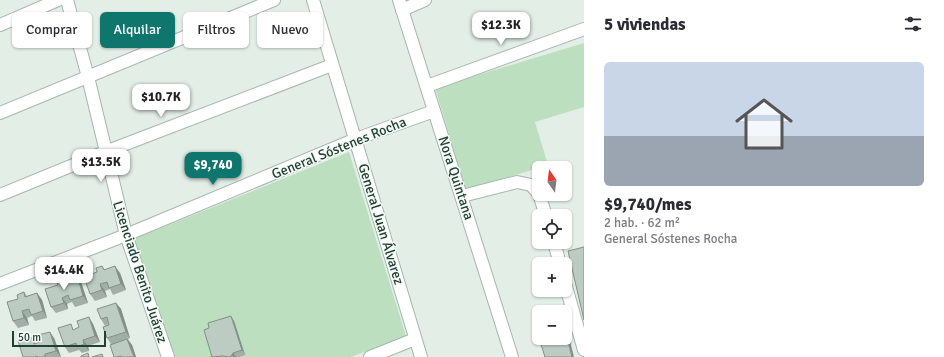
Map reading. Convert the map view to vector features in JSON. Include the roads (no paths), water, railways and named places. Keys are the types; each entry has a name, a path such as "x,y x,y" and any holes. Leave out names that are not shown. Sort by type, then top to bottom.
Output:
{"street":[{"path":"0,25 58,0"},
{"name":"Licenciado Benito Juárez","path":"67,0 88,77 126,235 168,357"},
{"path":"0,112 274,0"},
{"name":"General Juan Álvarez","path":"313,0 421,357"},
{"path":"400,5 425,0"},
{"name":"Nora Quintana","path":"400,5 512,357"},
{"path":"427,86 584,29"},
{"path":"0,195 105,152 332,65"},
{"name":"General Sóstenes Rocha","path":"0,284 126,235 356,139 434,111"},
{"path":"462,196 517,182 532,189"},
{"path":"569,297 584,350"},
{"path":"370,357 415,339"}]}
